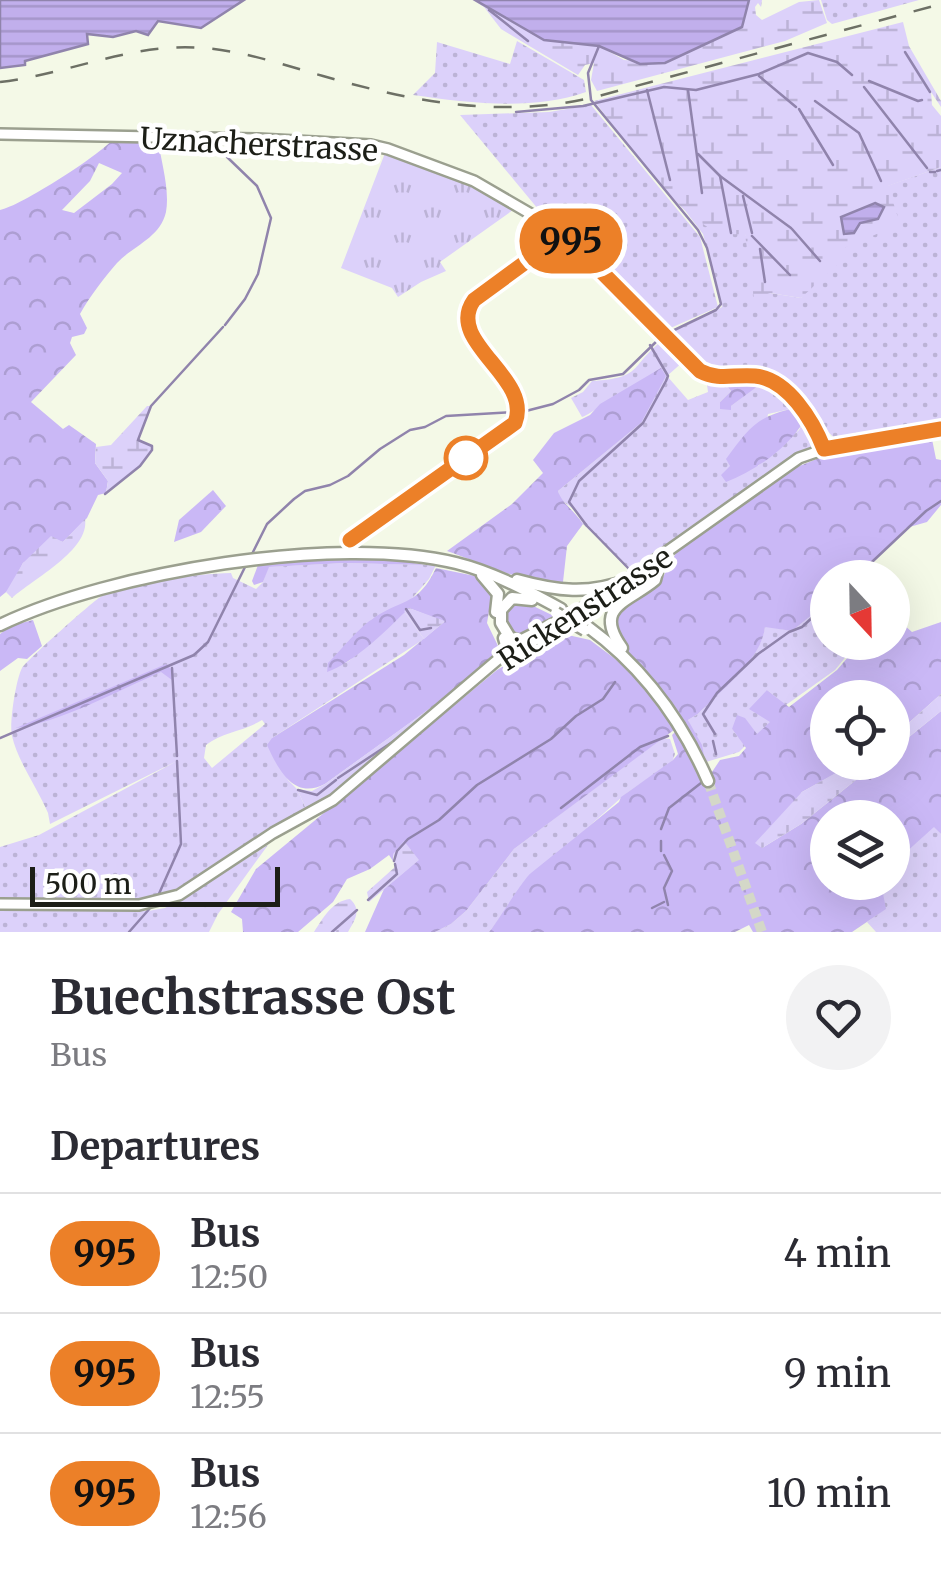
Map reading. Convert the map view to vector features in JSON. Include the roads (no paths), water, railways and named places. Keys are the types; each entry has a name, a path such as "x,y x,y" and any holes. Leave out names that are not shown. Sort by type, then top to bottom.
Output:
{"highway":[{"path":"0,625 100,589 260,560 387,555 469,567 594,599 628,580"},
{"path":"655,566 650,584 620,602 612,615 614,634 631,663 674,716 708,781"},
{"path":"469,567 517,586 558,615"},
{"path":"469,567 495,589 496,618 513,646"},
{"path":"513,646 500,614 512,598 528,598 607,642 631,663"},
{"path":"499,658 507,648 558,615"}],"main road":[{"name":"Uznacherstrasse","path":"0,134 371,145 474,181 555,228 616,284 690,364 708,375 756,376 777,384 808,419 824,449"},
{"name":"Rickenstrasse","path":"0,904 154,903 188,889 273,833 333,800 513,646 655,566 791,462 824,449 941,429"},
{"name":"Rickenstrasse","path":"628,580 655,566"},
{"name":"Rickenstrasse","path":"558,615 594,599"},
{"name":"Rickenstrasse","path":"460,693 499,658"}],"waterway":[{"path":"489,10 528,41"},
{"path":"599,46 588,73 591,100 698,230 707,248 721,304 666,334"},
{"path":"905,52 930,92"},
{"path":"516,112 583,106 664,87 696,90 759,74 808,53 837,62 852,75"},
{"path":"759,76 796,107"},
{"path":"869,81 922,100"},
{"path":"864,87 927,168"},
{"path":"647,90 670,180"},
{"path":"688,90 702,193"},
{"path":"815,101 859,133 881,181"},
{"path":"799,109 833,165"},
{"path":"698,154 720,176 791,228"},
{"path":"225,325 258,274 271,218 257,186 227,157"},
{"path":"937,171 941,170"},
{"path":"930,172 935,172"},
{"path":"720,176 731,233"},
{"path":"743,196 752,233"},
{"path":"792,229 820,261"},
{"path":"752,236 790,275"},
{"path":"760,249 765,282"},
{"path":"105,494 140,466 152,450 152,446 138,440 151,406 223,327"},
{"path":"522,412 553,404 589,380 623,374 660,338"},
{"path":"630,570 569,502 579,481 643,423 666,381 668,376 650,345"},
{"path":"251,556 267,524 294,499 305,491 348,476 410,430 446,416 515,412"},
{"path":"874,560 941,501"},
{"path":"0,738 194,655 208,642 247,563"},
{"path":"406,609 420,630 431,628"},
{"path":"715,734 703,714 717,693 758,654 810,620"},
{"path":"172,668 177,756"},
{"path":"394,861 408,839 439,820 477,785 551,739 603,699 615,682"},
{"path":"338,778 403,735"},
{"path":"561,808 640,747 668,736"},
{"path":"713,741 716,754"},
{"path":"158,896 181,844 177,761"},
{"path":"298,790 317,795 336,780"},
{"path":"661,829 669,808 701,783"},
{"path":"661,841 661,851"},
{"path":"664,855 672,871 664,888 668,905"},
{"path":"368,900 397,874 395,864"},
{"path":"652,908 664,902"},
{"path":"129,932 151,907"},
{"path":"332,932 357,910"}],"tunnel":[{"path":"708,781 762,932"}],"railway":[{"path":"0,82 126,54 177,47 203,48 249,55 424,100 526,107 595,97 941,4"}]}
